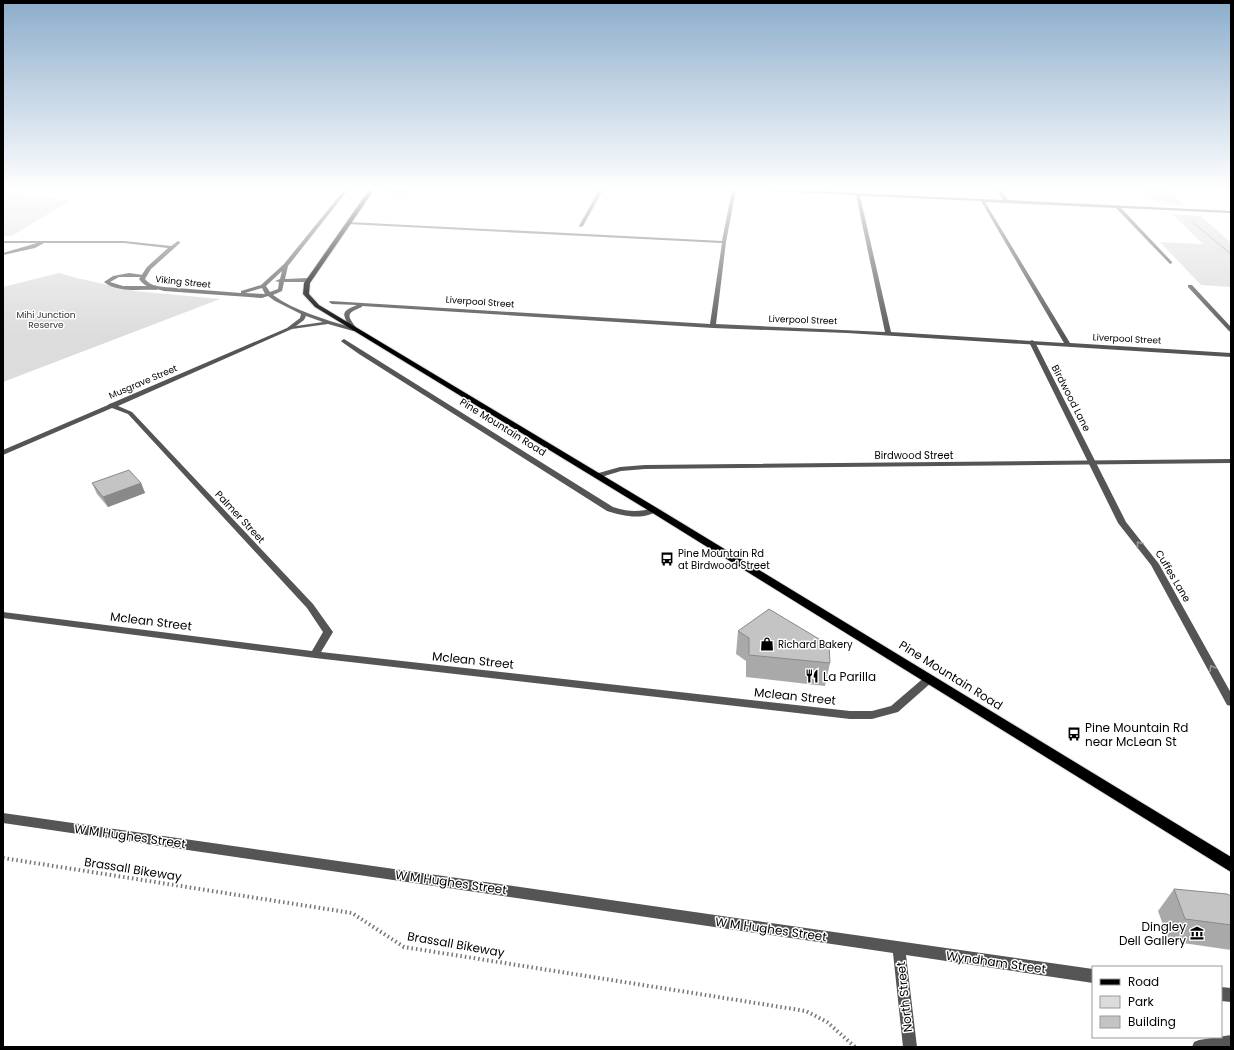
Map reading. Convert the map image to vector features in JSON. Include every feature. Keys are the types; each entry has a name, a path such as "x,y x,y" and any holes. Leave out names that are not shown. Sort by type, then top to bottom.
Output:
{"main road":[{"path":"308,280 337,239"},
{"name":"Pine Mountain Road","path":"308,280 306,292 311,300 355,330 654,510 1231,865"}],"street":[{"path":"264,285 286,265 307,239"},
{"path":"665,239 724,242"},
{"path":"713,326 725,239"},
{"path":"868,239 888,333"},
{"path":"1005,239 1068,345"},
{"path":"1148,239 1170,263"},
{"path":"3,242 124,242 171,247"},
{"path":"3,254 33,247 45,242"},
{"name":"Viking Street","path":"178,242 149,268 143,276 142,279 144,282 156,288 258,296 269,295"},
{"path":"269,295 279,290 286,265"},
{"path":"143,276 121,276 110,279 107,282 109,284 122,287 156,288"},
{"path":"264,285 282,280 308,280"},
{"name":"Viking Street","path":"230,294 249,291 264,285"},
{"name":"Pine Mountain Road","path":"264,285 264,291 269,295 304,314 355,330"},
{"path":"1190,286 1231,330"},
{"name":"Liverpool Street","path":"332,302 713,326 888,333 1231,355"},
{"name":"Liverpool Street","path":"355,330 346,317 346,312 357,307 375,305"},
{"name":"Musgrave Street","path":"3,453 289,328 302,319 304,314"},
{"name":"Musgrave Street","path":"289,328 316,324 332,324"},
{"name":"Pine Mountain Road","path":"344,341 610,509 632,516 644,514 654,510"},
{"name":"Birdwood Lane","path":"1032,342 1092,463"},
{"name":"Palmer Street","path":"112,405 130,413 310,606 328,632 315,655"},
{"name":"Birdwood Street","path":"598,476 620,469 632,468 1231,461"},
{"name":"Cuffes Lane","path":"1092,463 1122,523 1155,564 1231,702"},
{"name":"Mclean Street","path":"3,615 315,655 850,716 872,716 894,709 929,679"},
{"name":"W M Hughes Street","path":"3,818 899,948"},
{"name":"Wyndham Street","path":"899,948 1092,976"},
{"name":"North Street","path":"899,948 910,1047"},
{"path":"1199,1047 1231,1042"}],"path":[{"path":"1213,239 1231,254"},
{"name":"Brassall Bikeway","path":"3,858 352,913 404,947 806,1011 819,1016 832,1024 856,1047"}],"green space":[{"path":"1198,239 1227,239 1231,243 1231,287 1201,285 1160,242 1203,244"},
{"name":"Mihi Junction Reserve","path":"59,273 135,291 220,299 3,382 3,287"}],"building":[{"path":"129,470 141,483 103,497 92,483"},
{"path":"769,609 829,645 830,663 749,655 749,638 738,631"},
{"path":"1174,889 1227,894 1231,896 1231,925 1185,919"}],"place":[{"name":"Pine Mountain Rd at Birdwood Street","path":"667,559"},
{"name":"Richard Bakery","path":"767,644"},
{"name":"La Parilla","path":"812,676"},
{"name":"Pine Mountain Rd near McLean St","path":"1074,734"},
{"name":"Dingley Dell Gallery","path":"1197,933"}]}
